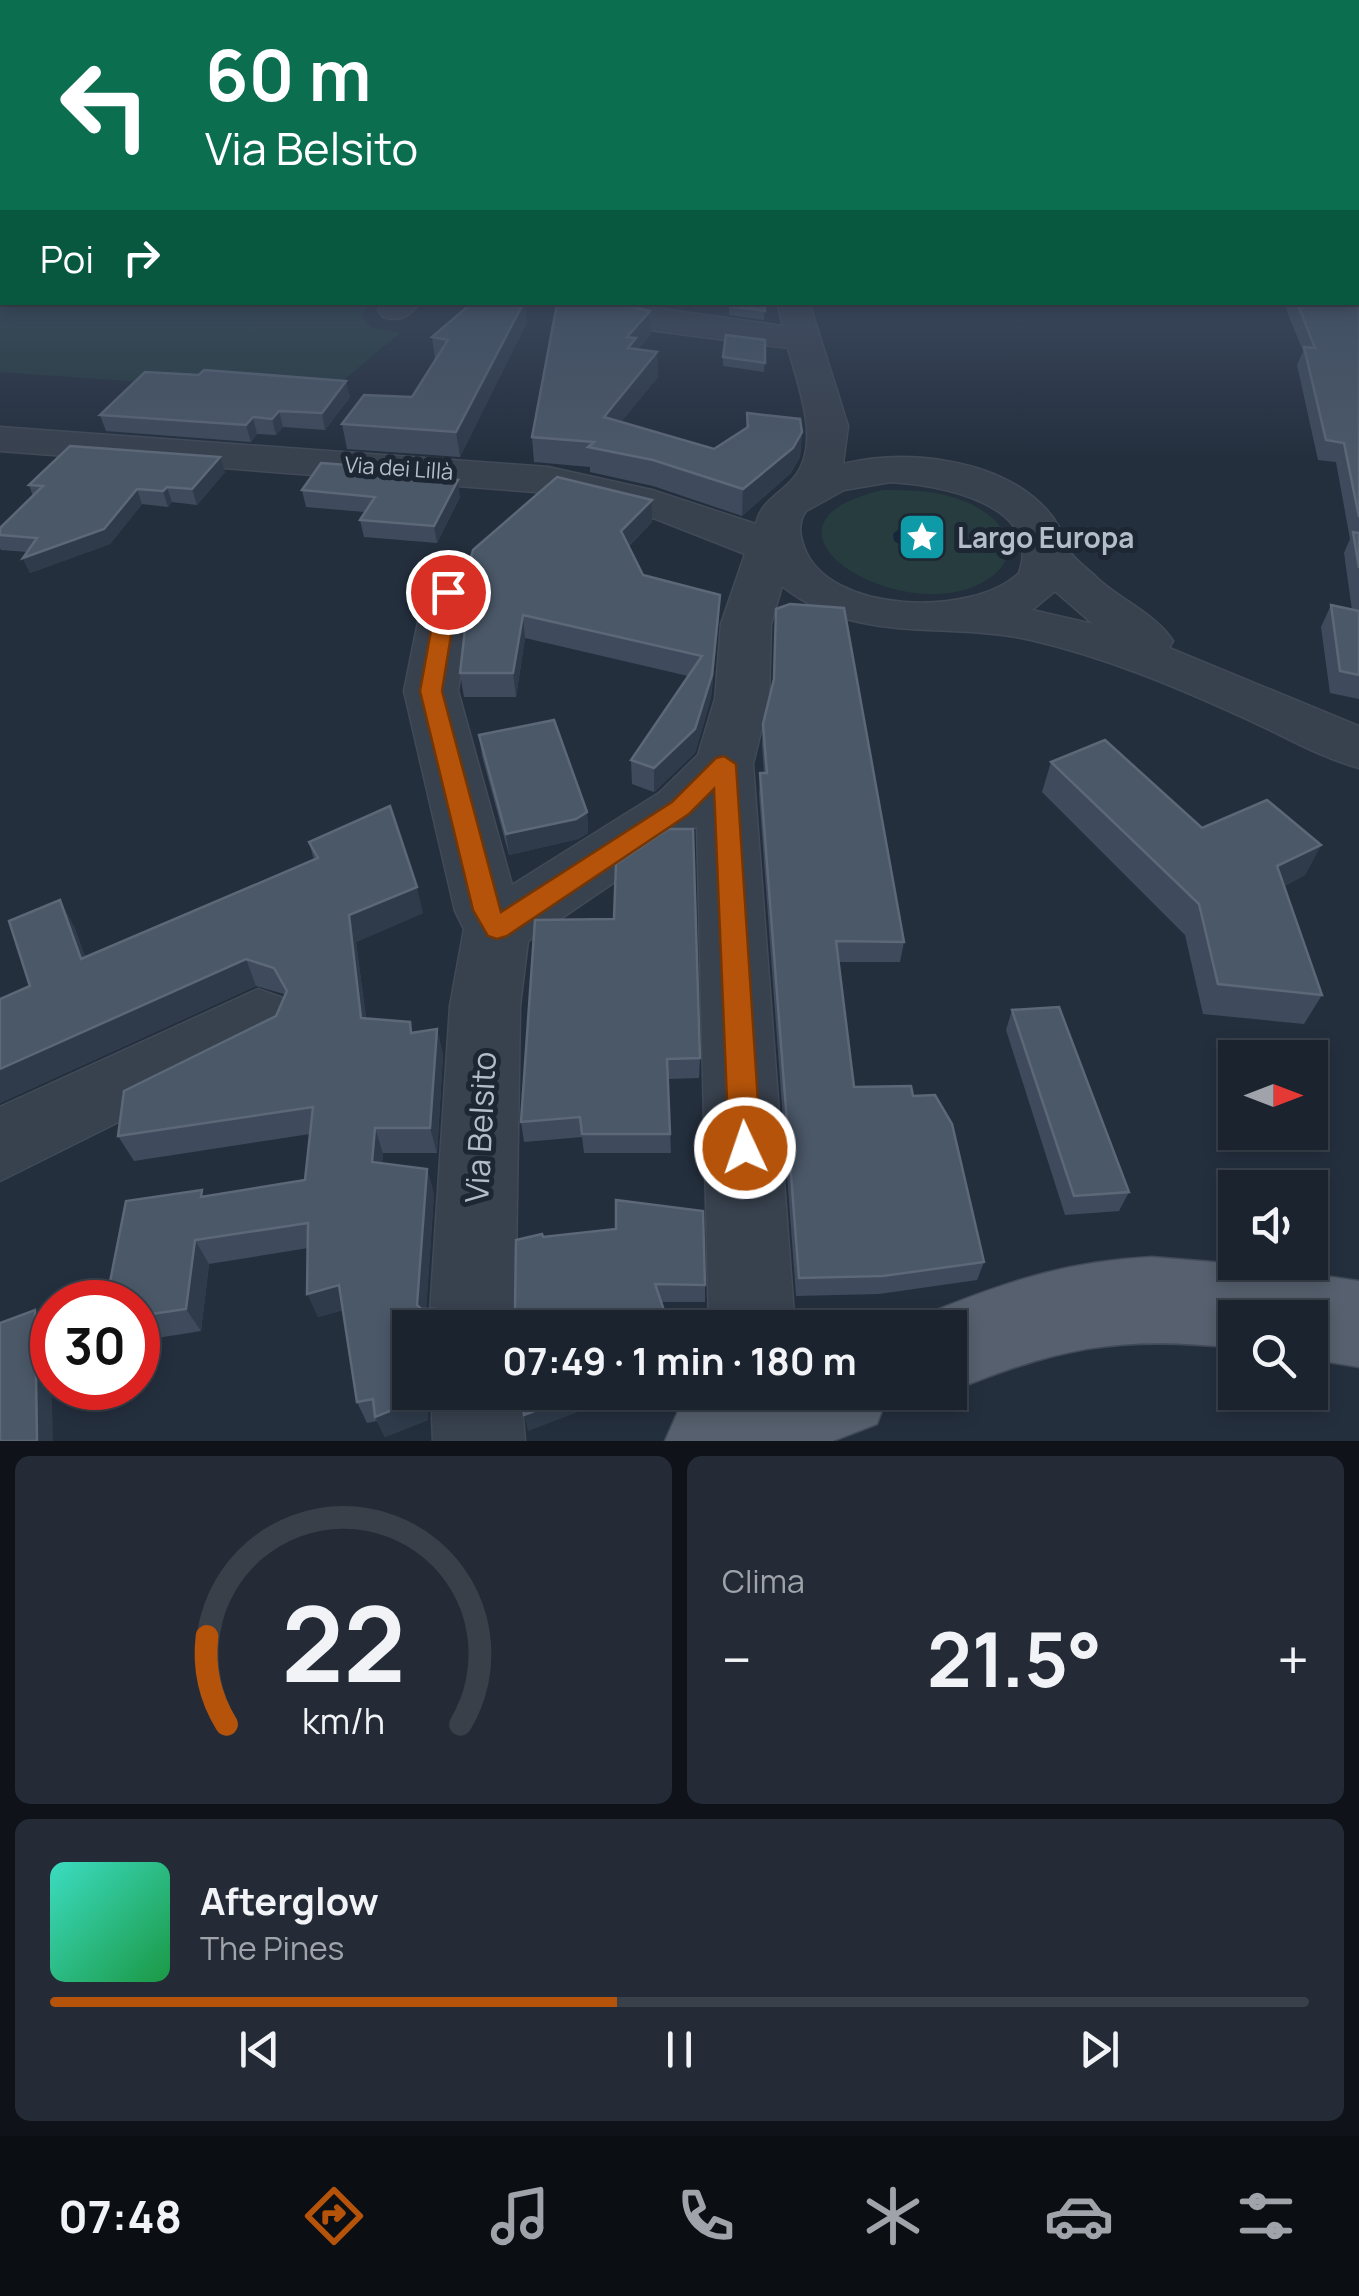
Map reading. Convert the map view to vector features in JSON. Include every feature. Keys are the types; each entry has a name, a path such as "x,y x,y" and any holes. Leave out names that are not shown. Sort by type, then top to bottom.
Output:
{"main road":[{"path":"967,1341 1036,1312 1116,1298 1165,1297 1359,1324"},
{"path":"741,1420 778,1410"}],"street":[{"path":"668,322 804,339"},
{"path":"799,322 828,426 846,450 891,469"},
{"path":"751,1310 724,764 742,699 746,624 778,559 789,504 821,470 828,426"},
{"name":"Via dei Lillà","path":"0,439 548,480 583,486 738,532 827,595 896,616 935,619 971,615"},
{"path":"807,489 831,478 891,469 955,477 1011,501 1043,536 1047,556 1042,576 1003,606 971,615"},
{"path":"1047,556 1124,627 1210,679 1359,750"},
{"name":"Via Belsito","path":"448,592 431,691 487,910 497,928 485,1006 473,1310"},
{"path":"971,615 1082,634 1210,679"},
{"path":"497,928 680,808 724,764"},
{"path":"0,1145 258,1019"},
{"path":"477,1410 479,1441"}],"green space":[{"path":"0,322 367,322 370,327 400,333 326,395 0,372"},
{"path":"883,490 946,495 983,511 1005,534 1006,558 999,570 967,589 933,594 898,590 865,579 839,562 824,543 823,523 842,505"}],"water":[{"path":"918,526 936,534 937,546 910,551 894,541 893,534 900,528"}],"building":[{"path":"449,322 513,322 456,432 342,424 364,395 412,397 448,340 432,337"},
{"path":"554,322 640,322 627,337 636,338 628,348 657,352 604,417 714,449 748,427 747,413 800,419 802,432 793,448 743,489 653,460 588,447 594,442 532,437"},
{"path":"1305,322 1359,322 1359,517 1344,443 1326,440 1304,347 1315,348"},
{"path":"726,335 765,340 765,363 723,357"},
{"path":"204,370 346,381 322,413 279,411 272,419 253,417 246,425 100,415 145,372 199,375"},
{"path":"70,446 220,457 192,489 137,489 104,529 23,558 37,538 0,535 0,528 43,486 29,485"},
{"path":"321,463 441,472 438,479 458,480 434,526 360,520 375,497 302,490"},
{"path":"557,477 652,500 621,531 643,575 720,595 712,675 695,729 654,768 631,760 702,656 523,615 513,673 460,673 473,550"},
{"path":"1353,532 1359,533 1359,568"},
{"path":"790,604 844,608 904,942 836,941 854,1087 911,1086 913,1096 935,1095 952,1124 984,1262 883,1276 799,1278 760,773 767,773 763,724 774,679 776,609"},
{"path":"1331,605 1359,611 1359,675 1340,671"},
{"path":"554,720 587,812 576,819 506,834 479,735"},
{"path":"1105,740 1202,828 1267,800 1321,845 1277,866 1322,995 1218,984 1199,904 1051,762"},
{"path":"390,806 417,887 349,915 361,1018 410,1022 411,1033 437,1029 430,1128 375,1128 372,1162 427,1169 417,1305 421,1309 435,1309 392,1310 392,1410 375,1417 373,1399 357,1402 339,1285 307,1294 308,1223 195,1240 186,1309 160,1313 160,1280 110,1280 126,1201 202,1190 201,1197 305,1180 313,1107 118,1136 124,1091 276,1016 287,991 274,968 246,959 0,1069 0,999 30,986 9,921 60,900 81,959 318,858 309,842"},
{"path":"668,829 693,829 700,1058 667,1059 670,1134 582,1134 580,1117 521,1122 535,920 614,919 616,864"},
{"path":"1059,1007 1129,1192 1074,1196 1012,1010"},
{"path":"616,1200 703,1211 705,1285 655,1284 664,1310 515,1310 516,1240 542,1234 543,1237 616,1229"},
{"path":"30,1312 30,1410 37,1410 37,1441 0,1441 0,1323"}],"place":[{"name":"Largo Europa","path":"922,537"}],"route":[{"path":"448,592 431,691 487,910 497,928 680,808 724,764 745,1148"}]}
